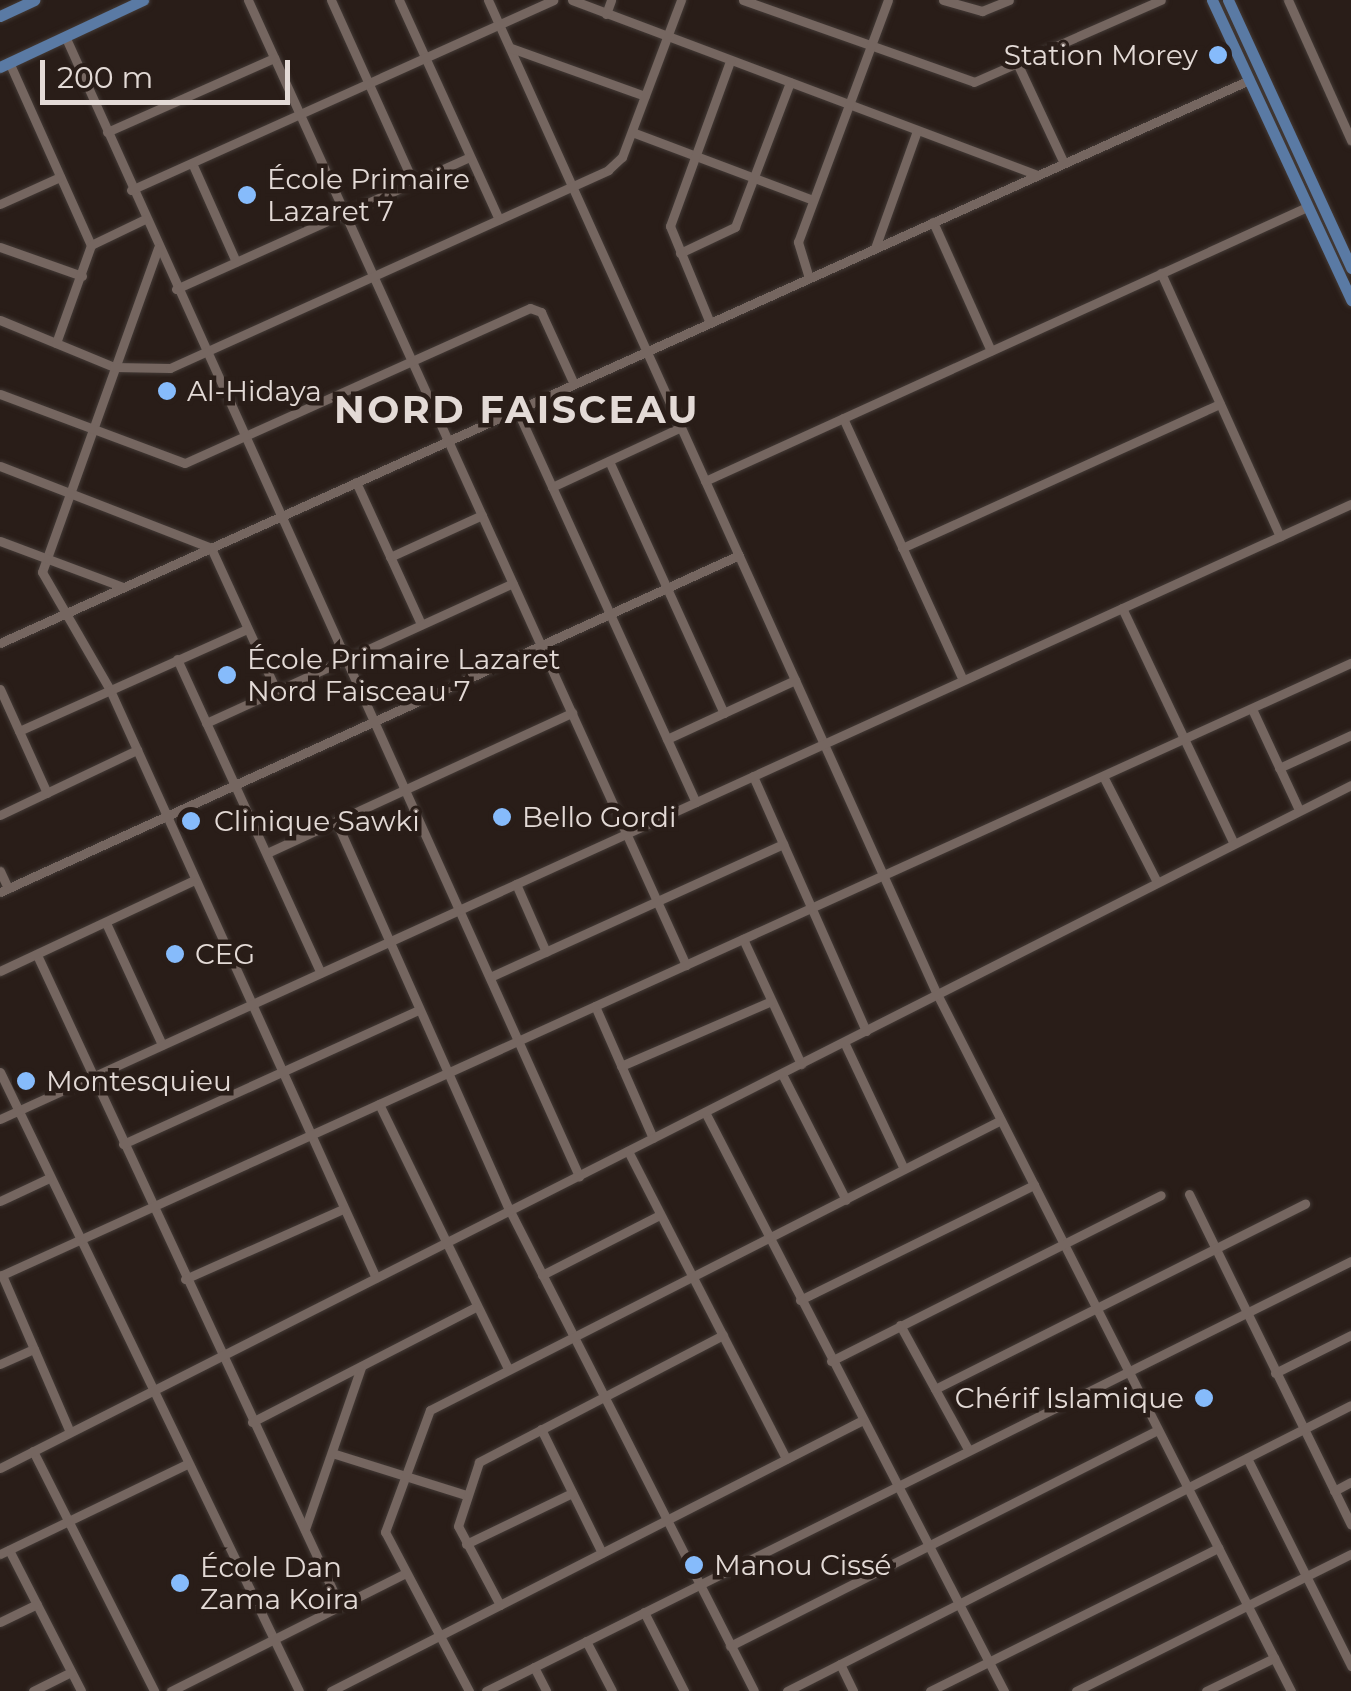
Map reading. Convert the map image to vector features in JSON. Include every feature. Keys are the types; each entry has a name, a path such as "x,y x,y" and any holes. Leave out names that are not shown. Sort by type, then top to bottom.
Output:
{"main road":[{"path":"0,16 35,0"},
{"path":"4,64 143,0"},
{"path":"1212,0 1351,300"},
{"path":"1228,0 1351,268"}],"street":[{"path":"248,0 686,965"},
{"path":"331,0 413,182"},
{"path":"399,0 499,219"},
{"path":"488,0 938,995 1291,1691"},
{"path":"131,190 553,0"},
{"path":"572,0 1037,175"},
{"path":"606,14 611,0"},
{"path":"0,320 114,367 155,372 206,353 572,186 616,164 632,132 681,0"},
{"path":"744,0 974,82 1161,0"},
{"path":"809,278 798,242 888,0"},
{"path":"943,0 982,11 1009,0"},
{"path":"1126,0 1132,13"},
{"path":"1288,0 1351,140"},
{"path":"65,36 176,290 579,1176"},
{"path":"510,48 645,96"},
{"path":"106,132 274,58"},
{"path":"710,322 670,226 730,61"},
{"path":"4,64 91,245 56,343"},
{"path":"1018,65 1064,164"},
{"path":"0,643 1249,80"},
{"path":"680,254 735,228 790,82"},
{"path":"875,248 917,131"},
{"path":"632,132 813,200"},
{"path":"176,290 470,157"},
{"path":"192,163 236,262"},
{"path":"0,204 60,177"},
{"path":"705,481 1307,207"},
{"path":"91,245 145,219"},
{"path":"933,222 991,350"},
{"path":"0,247 82,276"},
{"path":"158,248 43,554 42,572 110,690 280,1074 376,1278"},
{"path":"1161,273 1280,536"},
{"path":"0,394 185,464 536,308 574,384"},
{"path":"902,548 1220,404"},
{"path":"516,410 696,802"},
{"path":"843,418 963,680"},
{"path":"552,488 681,427"},
{"path":"609,461 724,713"},
{"path":"0,466 211,548 276,690"},
{"path":"356,482 422,624"},
{"path":"0,1119 1351,504"},
{"path":"390,557 482,515"},
{"path":"0,541 43,554 123,588"},
{"path":"0,872 4,890 739,555"},
{"path":"206,723 513,582"},
{"path":"1122,608 1233,842"},
{"path":"20,731 246,629"},
{"path":"0,633 12,638"},
{"path":"177,659 321,973"},
{"path":"70,1432 1,1276 1351,664"},
{"path":"667,739 795,680"},
{"path":"0,689 47,794"},
{"path":"1252,708 1299,810"},
{"path":"266,853 572,713"},
{"path":"1279,768 1351,735"},
{"path":"0,815 137,750"},
{"path":"753,776 866,1031"},
{"path":"1103,776 1156,880"},
{"path":"0,1468 938,995 1156,880 1351,785"},
{"path":"336,821 510,1210 754,1691"},
{"path":"490,977 783,844"},
{"path":"0,972 194,880"},
{"path":"516,884 546,952"},
{"path":"106,923 162,1045"},
{"path":"743,939 801,1064"},
{"path":"38,955 220,1357 340,1606"},
{"path":"621,1066 772,1001"},
{"path":"595,1006 653,1138"},
{"path":"124,1144 419,1010"},
{"path":"844,1042 904,1169"},
{"path":"0,1072 148,1393 299,1691"},
{"path":"782,1074 846,1200"},
{"path":"380,1104 444,1244 508,1370"},
{"path":"706,1112 954,1606 984,1664 1004,1691"},
{"path":"468,1691 384,1532 400,1476 430,1410 1001,1120"},
{"path":"628,1151 786,1459"},
{"path":"0,1200 49,1178"},
{"path":"800,1300 1034,1184"},
{"path":"1188,1194 1351,1524"},
{"path":"831,1361 1161,1195"},
{"path":"935,1389 1306,1204"},
{"path":"185,1279 342,1209"},
{"path":"542,1275 660,1215"},
{"path":"486,1691 1244,1310 1351,1261"},
{"path":"252,1422 476,1307"},
{"path":"900,1325 968,1449"},
{"path":"500,1605 466,1544 458,1520 478,1462 723,1335"},
{"path":"1275,1374 1351,1335"},
{"path":"0,1364 34,1348"},
{"path":"305,1530 361,1367"},
{"path":"787,1691 1351,1404"},
{"path":"331,1691 861,1421"},
{"path":"541,1429 602,1553"},
{"path":"730,1646 1158,1430"},
{"path":"33,1451 154,1691"},
{"path":"332,1452 466,1495"},
{"path":"1247,1458 1351,1666"},
{"path":"81,1691 37,1604 4,1552 185,1465"},
{"path":"1334,1491 1351,1482"},
{"path":"466,1544 572,1492"},
{"path":"930,1691 1218,1548"},
{"path":"1081,1690 1351,1554"},
{"path":"171,1691 404,1574"},
{"path":"0,1622 37,1604"},
{"path":"644,1612 684,1691"},
{"path":"586,1640 612,1691"},
{"path":"1206,1691 1220,1688 1274,1658"},
{"path":"840,1664 853,1691"},
{"path":"534,1667 546,1691"},
{"path":"33,1691 72,1672"}],"place":[{"name":"Station Morey","path":"1218,55"},
{"name":"École Primaire Lazaret 7","path":"247,195"},
{"name":"Al-Hidaya","path":"167,391"},
{"name":"École Primaire Lazaret Nord Faisceau 7","path":"227,675"},
{"name":"Bello Gordi","path":"502,817"},
{"name":"Clinique Sawki","path":"191,821"},
{"name":"CEG","path":"175,954"},
{"name":"Montesquieu","path":"26,1081"},
{"name":"Chérif Islamique","path":"1204,1398"},
{"name":"Manou Cissé","path":"694,1565"},
{"name":"École Dan Zama Koira","path":"180,1583"}],"district":[{"name":"NORD FAISCEAU","path":"517,410"}]}
